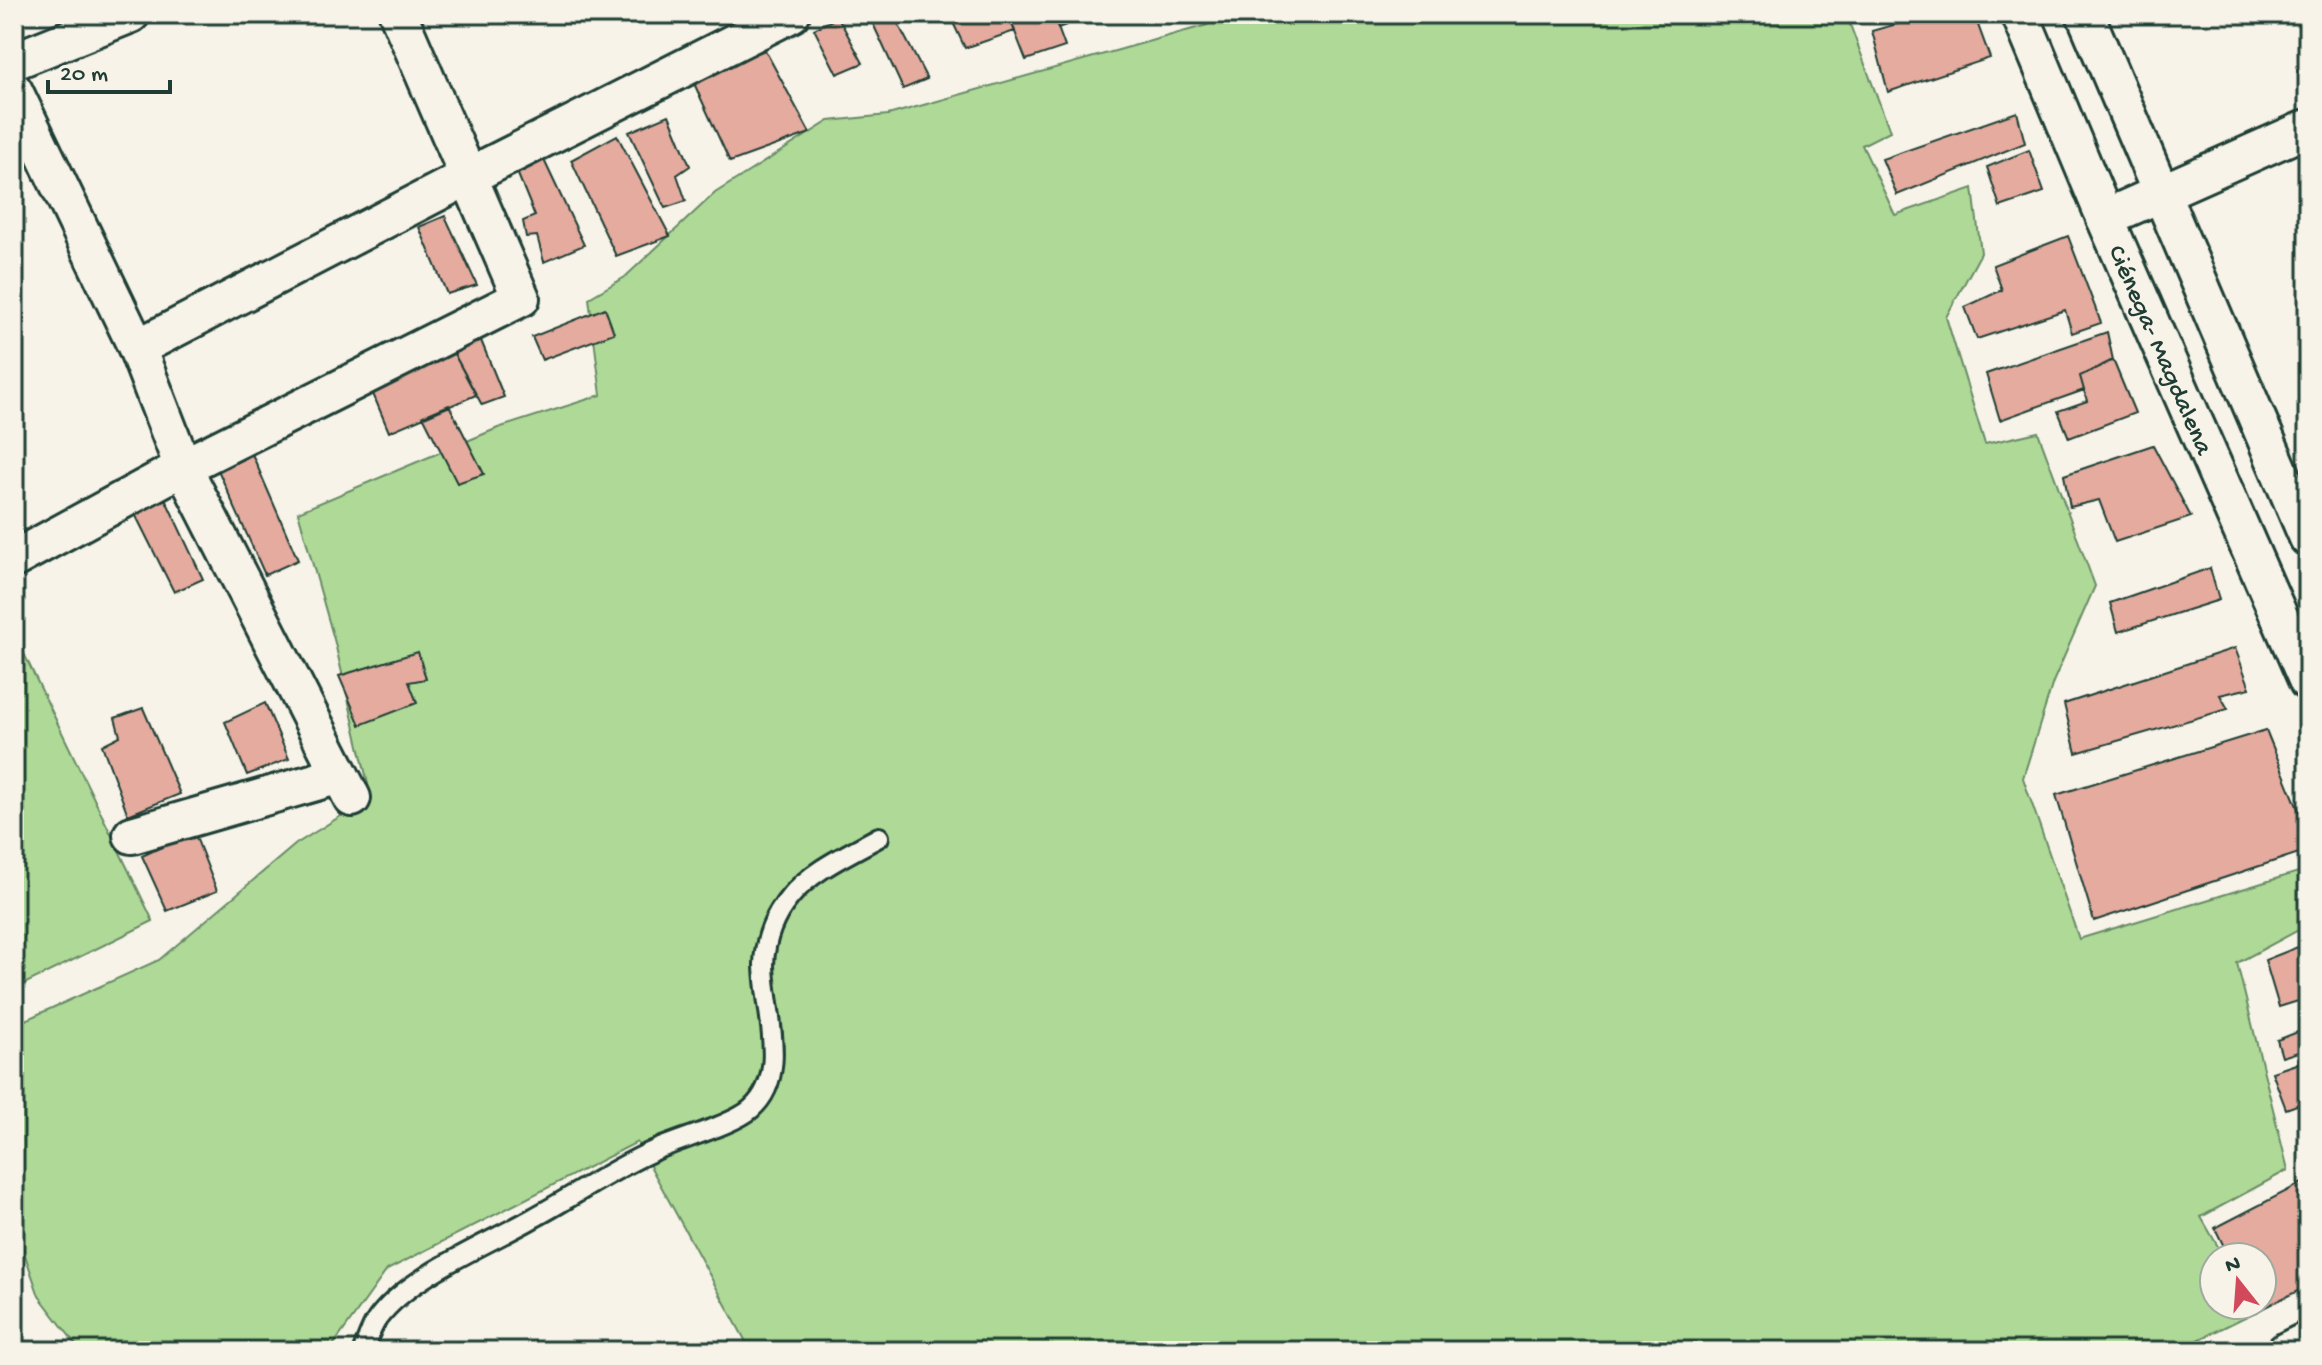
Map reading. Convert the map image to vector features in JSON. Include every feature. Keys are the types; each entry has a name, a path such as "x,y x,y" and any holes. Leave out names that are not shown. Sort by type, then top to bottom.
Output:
{"street":[{"path":"14,61 131,14"},
{"path":"14,559 183,467 521,298 398,14"},
{"path":"137,348 791,14"},
{"name":"Ciénega- Magdalena","path":"2020,14 2105,218 2308,682"},
{"path":"2085,14 2308,538"},
{"path":"14,91 137,348 183,467 346,786 132,835"},
{"path":"2105,218 2308,128"},
{"path":"2286,1351 2308,1340"}],"lane":[{"path":"363,1351 377,1319 402,1294 447,1264 649,1152 750,1110 766,1089 770,1076 771,1025 764,963 776,918 804,882 879,837"}],"green space":[{"path":"1220,14 1846,14 1890,131 1862,145 1895,215 1973,188 1981,253 1946,317 1985,444 2038,432 2095,586 2053,682 2023,778 2079,939 2308,869 2308,925 2237,963 2288,1170 2201,1217 2215,1241 2198,1241 2198,1321 2237,1321 2176,1351 751,1351 637,1142 387,1270 329,1351 81,1351 39,1296 14,1223 14,1025 159,960 296,844 371,797 335,643 298,512 498,428 601,395 589,298 625,277 715,193 829,121 888,115 1207,25"},
{"path":"14,633 153,921 14,989"}],"building":[{"path":"893,14 927,79 903,89 869,15"},
{"path":"949,14 1008,14 1015,31 965,48"},
{"path":"1008,14 1053,14 1065,47 1026,60"},
{"path":"1053,14 1091,14 1091,16 1058,28"},
{"path":"1932,14 1974,14 1990,58 1888,92 1872,31"},
{"path":"838,17 863,63 837,74 814,29"},
{"path":"765,50 810,133 730,162 692,79"},
{"path":"2017,112 2025,143 1897,195 1882,159"},
{"path":"669,115 690,166 677,175 686,201 665,208 629,132"},
{"path":"617,135 670,236 616,256 571,160"},
{"path":"2029,150 2044,192 2000,207 1987,167"},
{"path":"544,160 584,245 544,262 537,236 526,237 523,221 535,216 517,172"},
{"path":"445,216 477,285 447,294 419,227"},
{"path":"2068,236 2101,323 2072,333 2065,310 1977,339 1965,307 2002,290 1993,265"},
{"path":"605,308 614,333 542,360 532,337"},
{"path":"2107,332 2113,360 2080,376 2084,390 2000,420 1986,374"},
{"path":"480,338 504,397 482,405 452,350"},
{"path":"452,350 476,395 389,432 368,382"},
{"path":"2113,360 2135,413 2069,438 2058,411 2087,401 2080,376"},
{"path":"449,405 484,474 457,483 423,416"},
{"path":"2153,445 2191,517 2115,542 2099,500 2070,507 2064,475"},
{"path":"249,447 298,560 265,575 214,461"},
{"path":"164,496 203,579 174,592 132,508"},
{"path":"2210,568 2219,600 2118,632 2110,603"},
{"path":"2235,648 2250,688 2220,695 2228,709 2076,753 2064,704"},
{"path":"418,652 426,679 409,682 417,703 360,725 339,676"},
{"path":"265,703 289,759 247,775 225,722"},
{"path":"143,708 180,794 128,815 102,745 120,736 115,718"},
{"path":"2266,730 2308,833 2308,850 2094,921 2056,795"},
{"path":"194,832 217,891 167,911 142,856"},
{"path":"2308,943 2308,998 2279,1007 2265,960"},
{"path":"2308,1028 2308,1049 2282,1057 2277,1040"},
{"path":"2308,1060 2308,1101 2286,1109 2272,1072"},
{"path":"2306,1181 2308,1286 2278,1301 2278,1241 2221,1241 2215,1228"}]}
